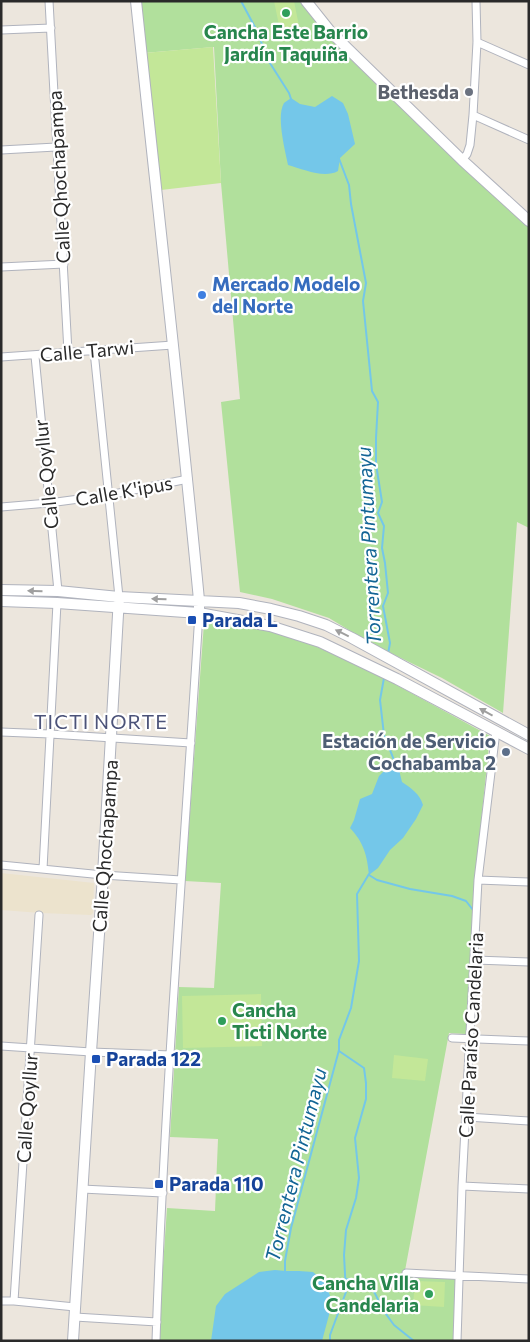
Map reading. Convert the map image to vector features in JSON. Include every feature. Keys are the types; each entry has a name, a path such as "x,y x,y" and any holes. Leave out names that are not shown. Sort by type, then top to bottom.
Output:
{"main road":[{"path":"136,1 188,480 199,613"},
{"path":"306,1 347,48 462,160 529,221"},
{"path":"1,590 58,592 119,603 199,613 270,626 320,642 397,679 529,749"},
{"path":"1,601 119,603 199,600 239,603 299,616 326,625 529,735"},
{"name":"Calle Qhochapampa","path":"73,1341 104,875 119,603"}],"street":[{"name":"Calle Qhochapampa","path":"49,1 68,352"},
{"path":"462,160 470,146 473,115 477,42 476,1"},
{"path":"1,30 51,28"},
{"path":"477,42 529,65"},
{"path":"473,115 529,140"},
{"path":"1,150 56,147"},
{"path":"1,267 64,264"},
{"name":"Calle Tarwi","path":"1,357 173,345"},
{"name":"Calle Qhochapampa","path":"94,351 119,603"},
{"name":"Calle Qoyllur","path":"35,356 58,592"},
{"name":"Calle K'ipus","path":"1,507 109,495 188,480"},
{"path":"43,869 57,603"},
{"path":"156,1341 171,1055 199,613"},
{"name":"Calle Paraíso Candelaria","path":"457,1341 462,1186 478,880 496,731"},
{"path":"1,732 191,743"},
{"path":"1,865 182,880"},
{"path":"478,880 529,882"},
{"name":"Calle Qoyllur","path":"14,1301 39,915"},
{"path":"475,960 529,962"},
{"path":"452,1038 529,1041"},
{"path":"1,1046 171,1055"},
{"path":"467,1117 529,1121"},
{"path":"462,1186 529,1189"},
{"path":"82,1189 163,1193"},
{"path":"406,1273 529,1279"},
{"path":"1,1302 14,1301 75,1312 157,1322"}],"shaded area":[{"path":"1,873 94,883 93,913 91,915 1,910"}],"green space":[{"path":"139,1 299,1 341,50 458,163 529,228 529,528 517,522 503,713 442,678 372,644 329,618 272,599 240,592 221,402 240,399 221,183 214,47 144,53"},
{"name":"Cancha Este Barrio Jardín Taquiña","path":"274,1 294,1 299,26 280,30"},
{"path":"213,47 221,183 161,190 144,53"},
{"path":"207,620 260,628 306,642 369,670 490,736 475,880 466,1034 449,1033 404,1276 456,1279 454,1341 160,1341 159,1325 167,1208 215,1211 218,1139 170,1137 179,987 214,988 221,883 185,881 204,623"},
{"name":"Cancha Ticti Norte","path":"261,994 262,1046 183,1048 182,996"},
{"path":"394,1055 428,1059 425,1081 392,1078"},
{"name":"Cancha Villa Candelaria","path":"415,1281 445,1282 444,1307 413,1305"}],"water":[{"path":"332,96 343,103 348,114 355,144 340,158 338,171 320,174 288,165 281,124 284,103 291,98 300,104 315,107"},
{"path":"399,763 402,782 417,794 423,805 403,838 390,850 378,868 369,875 364,850 359,839 350,828 360,799 372,794 379,776 389,766"},
{"path":"275,1270 313,1272 326,1283 331,1299 322,1341 211,1341 216,1306 225,1294 259,1272"}],"waterway":[{"name":"Torrentera Pintumayu","path":"241,1 257,31 268,60 291,99"},
{"name":"Torrentera Pintumayu","path":"338,156 349,185 366,283 363,301 372,391 378,402 376,464 382,502 378,513 384,526 382,548 388,593 383,606 390,643 388,654"},
{"name":"Torrentera Pintumayu","path":"384,678 380,700 384,735 396,765"},
{"name":"Torrentera Pintumayu","path":"285,1273 285,1261 291,1228 339,1050 339,1040 351,1008 359,961 357,894 369,874"},
{"path":"369,875 377,880 410,889 452,896 466,901 473,910"},
{"path":"330,1341 330,1335 346,1292 344,1255 346,1230 356,1198 359,1178 355,1138 366,1099 364,1068 339,1051"},
{"path":"345,1279 369,1281 383,1310 394,1325 414,1341"}],"place":[{"name":"Cancha Este Barrio Jardín Taquiña","path":"286,13"},
{"name":"Bethesda","path":"469,92"},
{"name":"Mercado Modelo del Norte","path":"202,295"},
{"name":"Parada L","path":"192,620"},
{"name":"Estación de Servicio Cochabamba 2","path":"506,752"},
{"name":"Cancha Ticti Norte","path":"222,1021"},
{"name":"Parada 122","path":"96,1059"},
{"name":"Parada 110","path":"159,1184"},
{"name":"Cancha Villa Candelaria","path":"429,1294"}],"district":[{"name":"TICTI NORTE","path":"101,722"}]}
